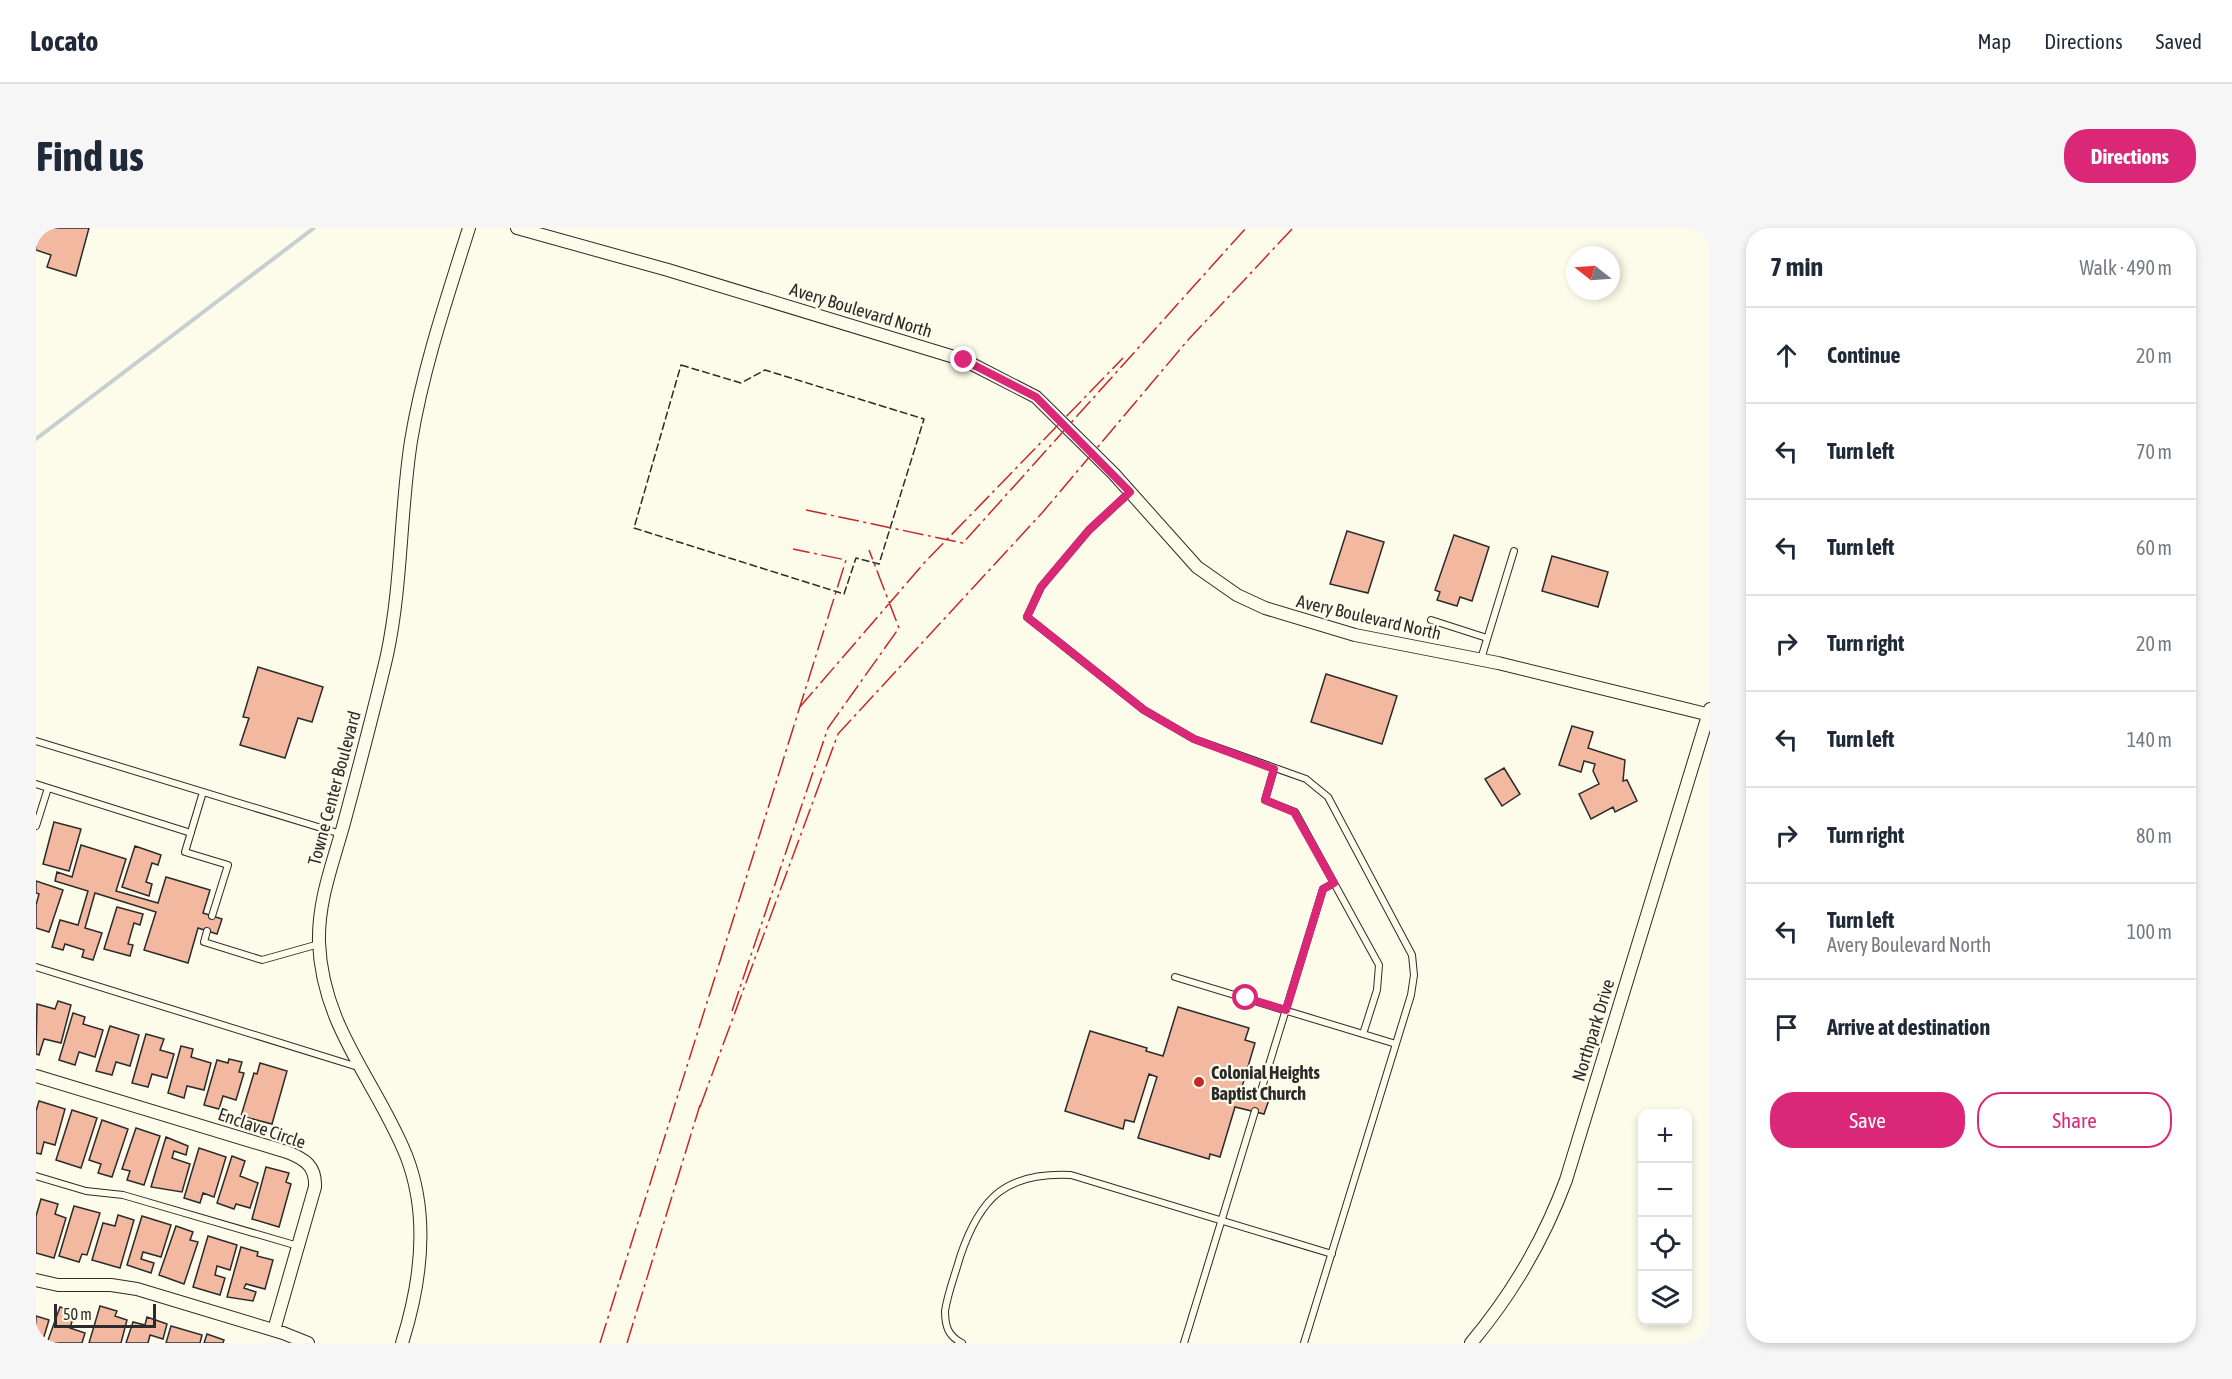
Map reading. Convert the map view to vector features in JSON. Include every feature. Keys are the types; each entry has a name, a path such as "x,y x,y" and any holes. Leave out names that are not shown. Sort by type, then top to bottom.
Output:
{"street":[{"name":"Towne Center Boulevard","path":"402,1343 419,1274 417,1197 412,1175 399,1140 358,1067 335,1020 327,993 319,944 323,894 341,834 387,651 404,491 417,408 429,357 469,228"},
{"name":"Avery Boulevard North","path":"517,228 668,270 964,360 1036,397 1130,492 1197,567 1250,602 1284,615 1355,635 1481,659 1709,712"},
{"name":"Northpark Drive","path":"1471,1343 1515,1286 1537,1249 1556,1208 1709,712"},
{"name":"Enclave Circle","path":"36,1077 301,1158 315,1171 311,1205 274,1330"},
{"path":"36,1280 58,1285 103,1284 137,1289 274,1330 308,1343"}],"lane":[{"path":"1130,492 1089,530 1041,587 1027,617 1144,710 1194,739 1306,779 1328,797 1412,955 1414,975 1411,995 1304,1343"},
{"path":"1481,659 1514,550"},
{"path":"1431,620 1487,638"},
{"path":"36,741 341,834"},
{"path":"1274,769 1265,800 1294,812 1379,965 1379,984 1363,1034"},
{"path":"36,784 191,833"},
{"path":"36,826 48,788"},
{"path":"203,792 185,852 228,865 212,916"},
{"path":"1260,1094 1323,889 1334,883"},
{"path":"207,931 204,942 262,960 319,944"},
{"path":"36,967 358,1067"},
{"path":"1175,976 1396,1044"},
{"path":"1184,1343 1255,1111"},
{"path":"962,1343 952,1338 945,1324 948,1297 970,1227 982,1208 998,1192 1012,1183 1044,1174 1071,1175 1332,1254"},
{"path":"36,1176 86,1191 123,1195 299,1246"}],"building":[{"path":"36,228 89,228 76,276 47,267 51,255 36,250"},
{"path":"1347,531 1384,542 1368,593 1330,584"},
{"path":"1454,535 1489,547 1472,601 1460,597 1457,606 1437,600 1440,592 1435,590"},
{"path":"1552,556 1608,572 1598,607 1542,591"},
{"path":"258,667 323,687 312,722 298,718 285,758 240,745 249,718 243,717"},
{"path":"1326,674 1397,696 1382,744 1311,722"},
{"path":"1572,726 1593,732 1588,748 1625,760 1623,781 1627,780 1637,801 1615,812 1613,807 1591,819 1579,794 1599,784 1593,771 1595,764 1584,761 1581,772 1559,765"},
{"path":"1504,768 1520,794 1502,806 1485,779"},
{"path":"54,822 81,829 69,871 43,864"},
{"path":"81,845 126,859 116,891 158,903 166,877 210,890 203,913 222,919 217,934 198,928 188,963 144,950 156,912 95,893 85,928 102,933 93,960 82,957 84,950 65,944 63,950 52,947 60,920 78,925 88,891 55,881 57,872 72,877"},
{"path":"135,846 161,855 158,865 152,863 146,882 152,884 149,896 122,887"},
{"path":"36,881 63,890 49,932 36,928 36,905 39,894 36,893"},
{"path":"117,907 143,914 140,925 134,923 128,944 133,945 130,956 104,949"},
{"path":"58,1001 71,1005 61,1043 44,1039 39,1055 36,1054 37,1004 55,1009"},
{"name":"Colonial Heights Baptist Church","path":"1178,1007 1249,1028 1245,1040 1255,1043 1242,1087 1270,1097 1264,1114 1235,1107 1220,1157 1210,1154 1209,1159 1138,1138 1157,1077 1149,1074 1134,1122 1125,1120 1123,1129 1065,1111 1090,1031 1147,1048 1146,1051 1163,1056"},
{"path":"73,1013 85,1017 83,1024 103,1030 95,1057 79,1052 75,1065 59,1060"},
{"path":"110,1026 139,1035 130,1066 116,1062 112,1075 96,1071"},
{"path":"146,1034 164,1039 160,1050 174,1054 167,1078 152,1074 148,1087 132,1083"},
{"path":"181,1046 193,1049 191,1057 211,1063 204,1090 187,1086 184,1098 168,1093"},
{"path":"229,1059 242,1062 239,1072 244,1073 236,1100 223,1096 219,1109 204,1105 217,1060 228,1063"},
{"path":"260,1063 287,1071 272,1124 241,1116 254,1073 257,1074"},
{"path":"39,1101 65,1109 55,1145 44,1142 41,1154 36,1153 36,1111"},
{"path":"72,1110 97,1118 81,1168 56,1160"},
{"path":"102,1120 128,1129 112,1177 98,1173 101,1164 89,1160"},
{"path":"136,1128 160,1136 144,1185 127,1180 130,1171 122,1169"},
{"path":"166,1137 188,1146 186,1155 174,1151 172,1158 190,1164 182,1192 151,1187"},
{"path":"199,1148 226,1157 214,1197 203,1193 200,1203 184,1198"},
{"path":"232,1156 245,1161 240,1176 258,1183 250,1208 236,1204 234,1209 217,1203"},
{"path":"266,1167 289,1173 286,1182 291,1184 279,1227 252,1219"},
{"path":"41,1199 58,1204 55,1214 66,1218 54,1258 36,1253 36,1216"},
{"path":"74,1206 100,1213 87,1255 82,1254 79,1262 59,1256"},
{"path":"118,1215 134,1220 120,1268 92,1260 103,1223 115,1226"},
{"path":"142,1216 171,1225 161,1257 143,1252 141,1259 154,1263 151,1273 127,1265"},
{"path":"176,1226 193,1232 190,1240 198,1242 184,1284 159,1275"},
{"path":"208,1236 237,1245 230,1270 217,1266 215,1275 225,1278 220,1295 193,1287"},
{"path":"241,1247 258,1252 257,1256 273,1260 265,1289 246,1284 244,1288 256,1292 253,1301 227,1297"},
{"path":"100,1306 117,1311 115,1316 127,1320 121,1343 89,1343"},
{"path":"60,1307 75,1312 70,1328 85,1333 82,1343 47,1343"},
{"path":"36,1316 49,1320 42,1343 36,1343"},
{"path":"147,1317 167,1324 163,1339 150,1335 148,1343 126,1343 133,1322 145,1325"},
{"path":"171,1326 202,1335 200,1343 166,1343"},
{"path":"207,1334 224,1340 223,1343 204,1343"}],"waterway":[{"path":"36,439 314,228"}],"fence":[{"path":"681,365 741,383 765,370 924,419 879,564 856,558 844,594 634,528 681,365"}],"power":[{"path":"806,510 963,543 1246,228"},
{"path":"700,1107 838,734 1042,513 1188,340 1293,228"},
{"path":"799,708 925,562 1123,358"},
{"path":"600,1343 846,560 793,549"},
{"path":"732,1011 828,728 899,628 869,550"},
{"path":"627,1343 700,1105"}],"place":[{"name":"Colonial Heights Baptist Church","path":"1199,1082"}],"route":[{"path":"964,360 1036,397 1130,492 1089,530 1041,587 1027,617 1108,684 1144,710 1194,739 1274,769 1265,800 1294,812 1314,843 1334,883 1323,889 1286,1010 1246,998"}]}
